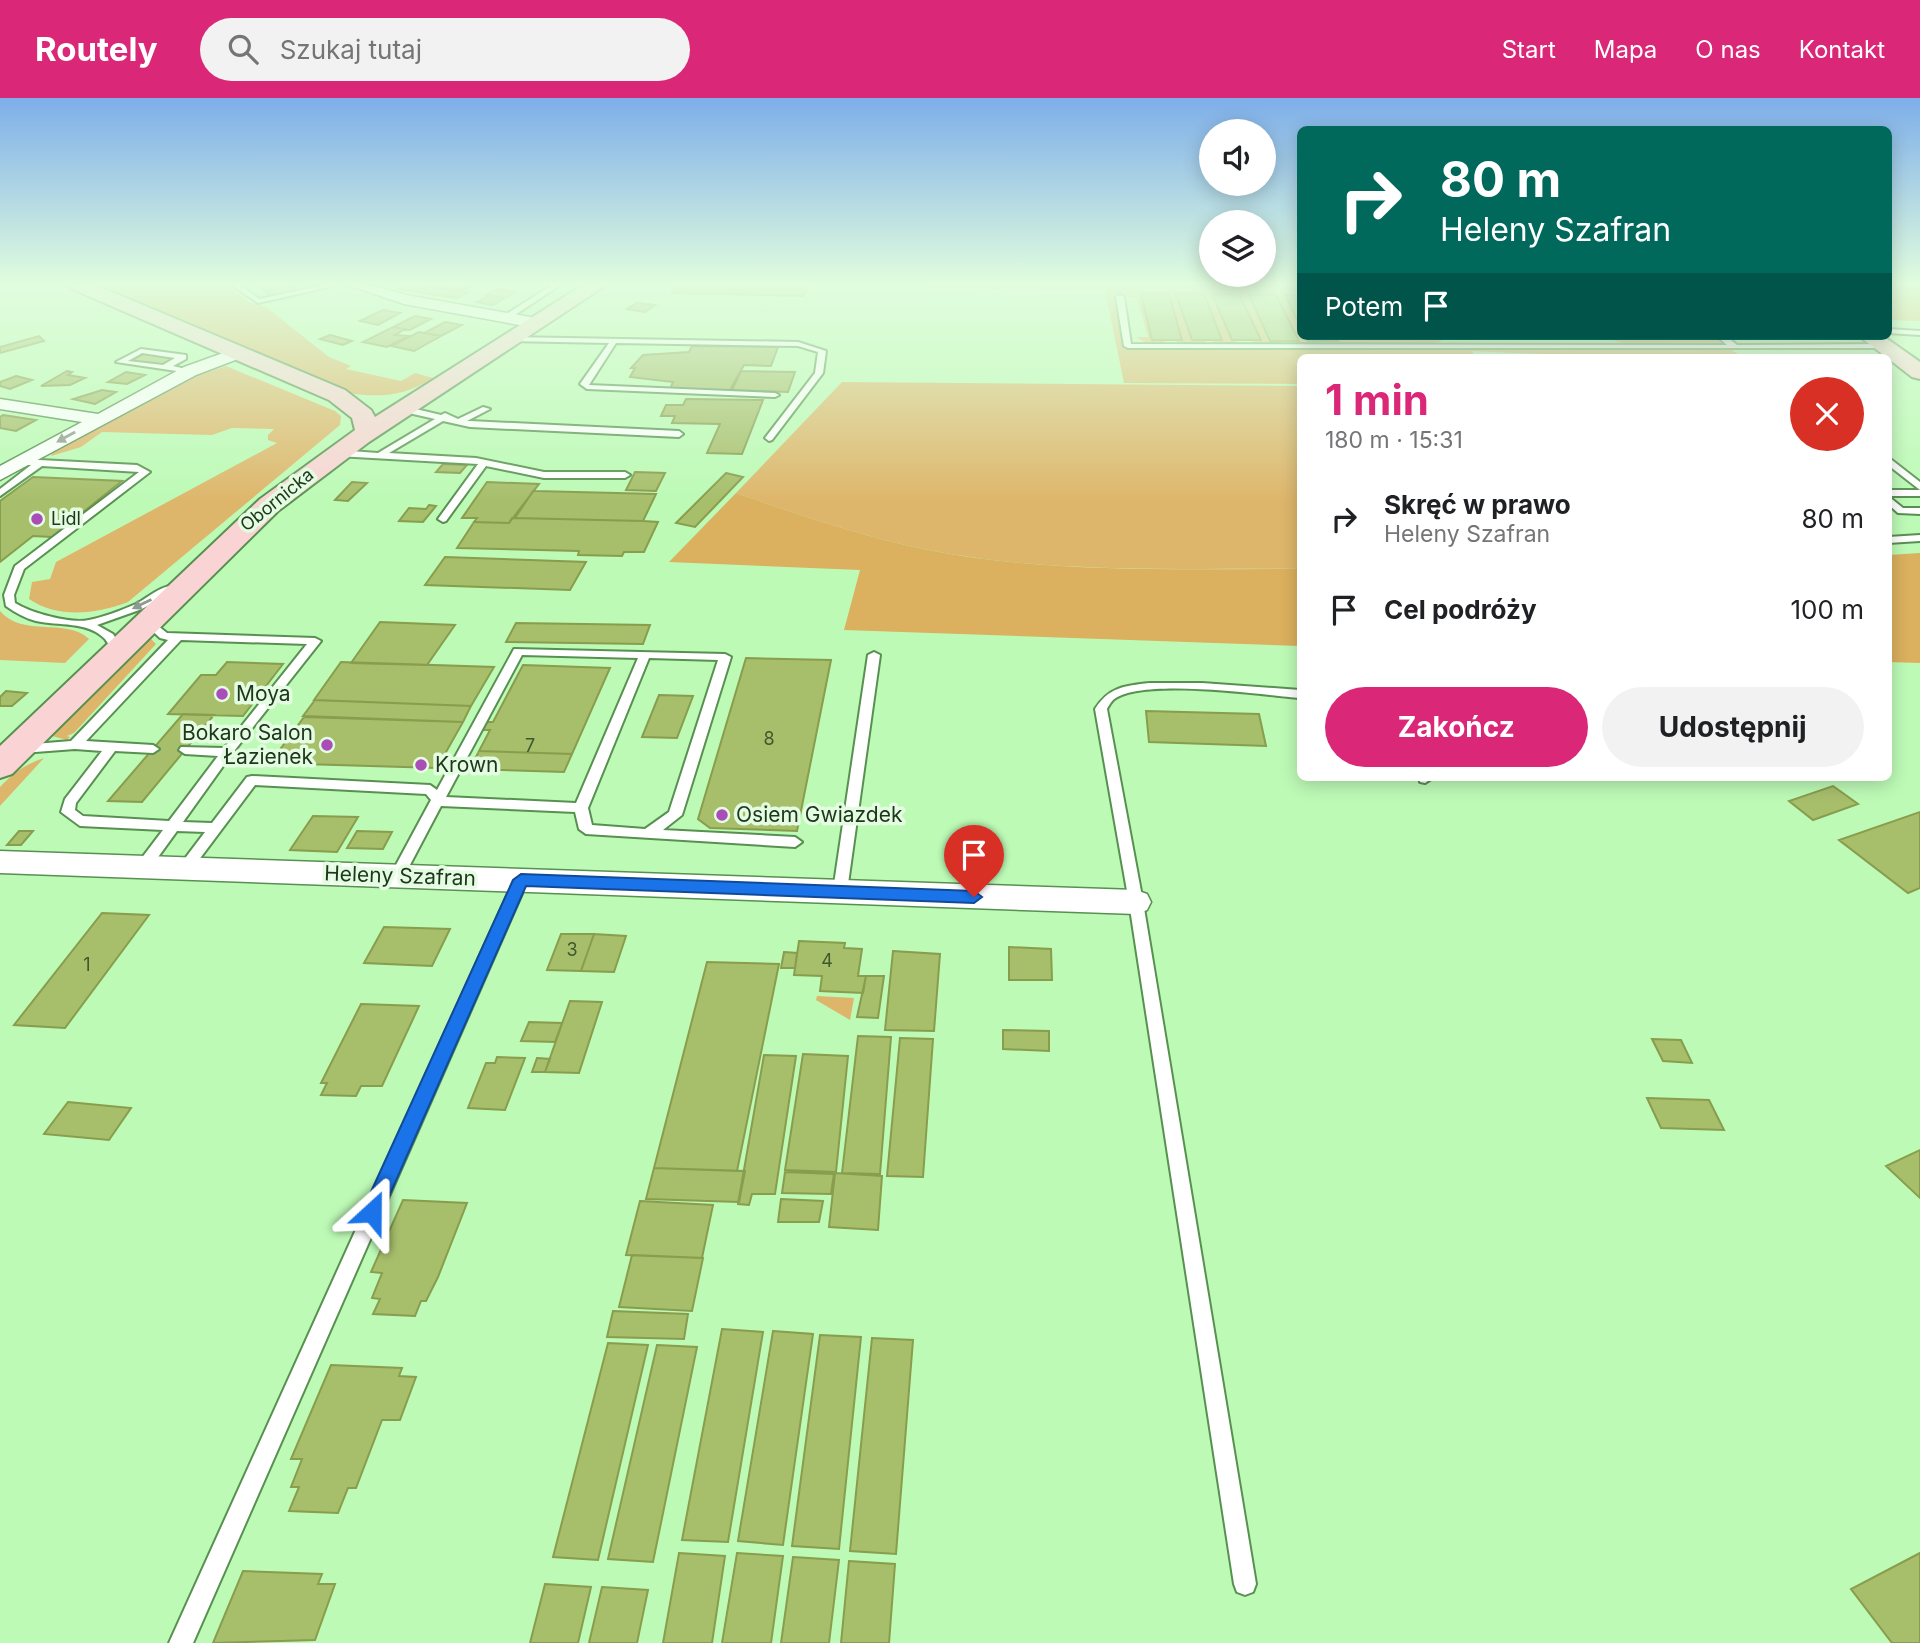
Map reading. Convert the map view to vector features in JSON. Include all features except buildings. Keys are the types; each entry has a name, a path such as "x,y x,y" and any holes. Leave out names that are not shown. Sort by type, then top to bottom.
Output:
{"main road":[{"path":"249,357 337,396 368,415 403,409"},
{"name":"Obornicka","path":"9,758 269,505 337,453 368,415 403,409 487,357"},
{"path":"1902,357 1920,372"},
{"path":"368,415 432,390"}],"street":[{"path":"0,474 97,419 190,371 224,357"},
{"path":"0,404 97,419"},
{"name":"Heleny Szafran","path":"0,862 1136,902"}],"lane":[{"path":"129,357 120,362 190,371"},
{"path":"164,368 183,357"},
{"path":"603,357 584,384 587,387 775,395"},
{"path":"769,438 819,373 821,357"},
{"path":"403,409 445,416 470,424 679,434"},
{"path":"460,421 486,409"},
{"path":"382,454 445,416"},
{"path":"337,453 476,461 544,475 625,475"},
{"path":"20,462 136,468 145,472 19,568 13,583 10,604 16,610 28,616 88,624 107,632 118,651"},
{"path":"1892,463 1920,487"},
{"path":"0,493 39,464"},
{"path":"443,519 483,464"},
{"path":"1892,493 1920,493"},
{"path":"1892,503 1901,511 1920,511"},
{"path":"1892,540 1920,538"},
{"path":"88,624 138,607 192,577"},
{"path":"143,867 227,752 315,641 164,636 148,621"},
{"path":"75,745 178,636"},
{"path":"397,876 518,652 725,657 675,815 647,834"},
{"path":"645,655 581,808 586,829 795,842"},
{"path":"840,891 874,655"},
{"path":"1245,1584 1136,902 1101,709 1108,697 1127,690 1172,686 1297,694"},
{"path":"9,758 75,745 153,749"},
{"path":"111,747 70,802 68,812 79,821 214,828"},
{"path":"185,750 227,752"},
{"path":"184,869 252,780 430,790 439,801 581,808"},
{"path":"181,1643 521,880"}],"shaded area":[{"path":"263,357 329,357 351,366 346,369 401,381 415,373 433,378 412,389 392,394 348,393"},
{"path":"1119,357 1297,357 1297,384 1124,383"},
{"path":"226,366 335,411 341,416 340,425 128,602 91,612 65,612 52,610 29,599 32,582 50,579 56,562 277,443 268,440 268,435 274,429 232,428 212,435 102,432 81,447 51,456 54,450 182,381"},
{"path":"842,382 1297,386 1297,569 1081,567 993,560 896,543 736,493"},
{"path":"736,493 896,543 993,560 1125,569 1297,569 1297,646 844,630 860,570 669,562"},
{"path":"1920,553 1920,663 1892,662 1892,555"},
{"path":"0,611 20,624 69,629 89,639 65,663 0,660"},
{"path":"148,636 156,644 74,733 67,736 70,737 67,740 52,736"},
{"path":"44,758 0,806 0,787 20,770"},
{"path":"817,996 854,998 850,1020 816,1000"}],"place":[{"name":"Lidl","path":"37,519"},
{"name":"Moya","path":"222,694"},
{"name":"Bokaro Salon Łazienek","path":"327,745"},
{"name":"Krown","path":"421,765"},
{"name":"Osiem Gwiazdek","path":"722,815"}],"route":[{"path":"372,1212 521,880 974,897"}]}
